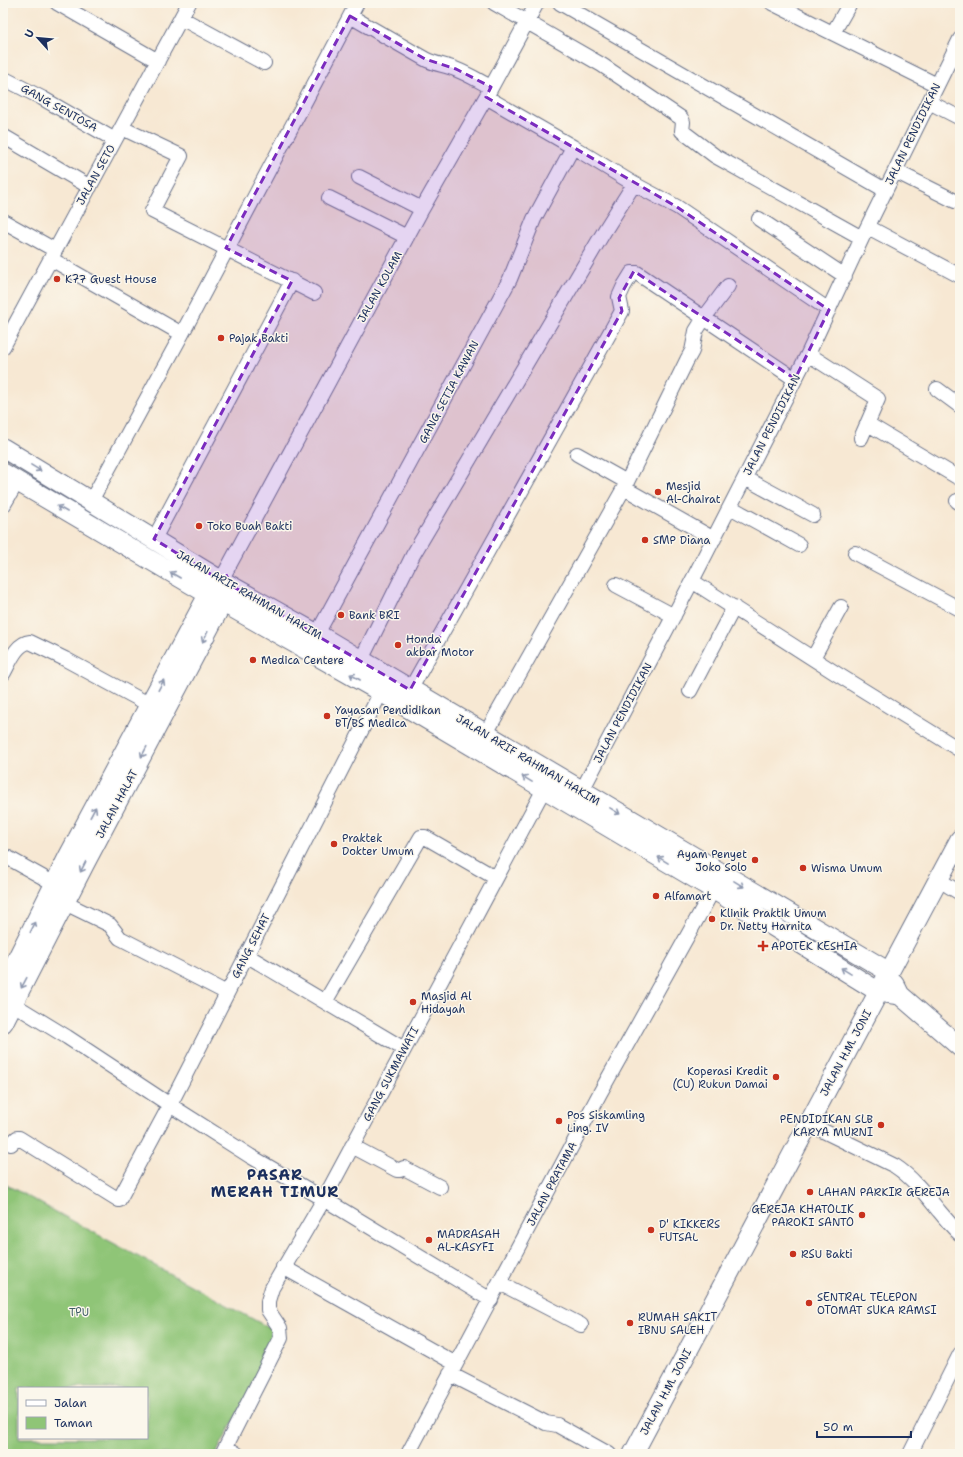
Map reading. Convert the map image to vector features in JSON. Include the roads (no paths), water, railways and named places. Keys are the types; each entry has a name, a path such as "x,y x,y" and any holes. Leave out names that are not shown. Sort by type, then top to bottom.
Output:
{"main road":[{"name":"JALAN ARIF RAHMAN HAKIM","path":"3,448 154,539 225,579 485,734 577,799 718,882 889,972"},
{"name":"JALAN ARIF RAHMAN HAKIM","path":"10,478 381,692 544,789 577,799"},
{"name":"JALAN HALAT","path":"3,987 64,893 225,579"},
{"name":"JALAN HALAT","path":"3,1023 150,706 216,598"},
{"name":"JALAN H.M. JONI","path":"633,1454 960,839"},
{"name":"JALAN ARIF RAHMAN HAKIM","path":"718,882 879,992"},
{"path":"889,972 900,995 960,1047"},
{"path":"879,992 900,995"}],"street":[{"path":"57,3 158,61"},
{"name":"JALAN SETO","path":"3,347 190,3"},
{"path":"91,501 182,334 226,248 357,3"},
{"path":"494,3 602,65 681,118 683,122 682,131 715,156 865,232 960,276"},
{"name":"JALAN KOLAM","path":"225,579 422,209 489,92 537,3"},
{"path":"560,3 885,190"},
{"path":"772,3 937,84"},
{"path":"833,33 850,3"},
{"path":"350,16 425,59 456,69 573,147 634,184 677,207 829,310"},
{"path":"181,18 264,63"},
{"name":"JALAN PENDIDIKAN","path":"577,799 714,539 808,354 885,190 960,39"},
{"name":"GANG SENTOSA","path":"3,78 118,134 181,156 152,211 226,248"},
{"path":"929,102 960,118"},
{"path":"3,136 90,187"},
{"name":"GANG SETIA KAWAN","path":"317,634 510,279 534,219 573,147"},
{"path":"895,171 955,201"},
{"path":"359,177 422,209"},
{"path":"361,660 413,555 605,230 634,184"},
{"path":"329,198 407,237"},
{"path":"759,219 845,276"},
{"path":"3,221 53,255 182,334"},
{"path":"226,248 314,293"},
{"path":"410,690 622,311 619,297 632,274 637,273 795,378"},
{"path":"154,539 292,281"},
{"path":"485,734 626,485 692,351 696,331 728,286"},
{"path":"808,354 878,399 861,438"},
{"path":"937,389 960,406"},
{"path":"868,424 957,476"},
{"path":"577,454 714,539"},
{"path":"3,506 10,478"},
{"path":"745,478 813,515"},
{"path":"730,507 799,545"},
{"path":"855,553 960,609"},
{"path":"692,581 960,750"},
{"path":"616,585 674,616"},
{"path":"690,691 734,607"},
{"path":"813,658 841,607"},
{"path":"3,674 20,646 24,643 30,642 65,659 150,706"},
{"name":"GANG SEHAT","path":"3,1141 11,1144 17,1138 20,1138 118,1200 170,1105 381,692"},
{"name":"GANG SUKMAWATI","path":"228,1452 281,1338 280,1328 268,1310 268,1301 272,1288 324,1199 544,789"},
{"path":"325,1002 421,836 496,878"},
{"path":"3,855 64,893 110,925 120,938 227,993"},
{"path":"939,880 960,892"},
{"name":"JALAN PRATAMA","path":"408,1454 600,1093 718,882"},
{"path":"246,955 404,1049"},
{"path":"13,1004 67,1037 250,1156 491,1300"},
{"path":"809,1124 895,1166 902,1171 960,1234"},
{"path":"352,1146 397,1170 404,1168 440,1187"},
{"path":"283,1267 544,1422 557,1425 609,1454"},
{"path":"500,1283 581,1324"},
{"path":"911,1454 960,1354"}],"place":[{"name":"K77 Guest House","path":"57,279"},
{"name":"Pajak Bakti","path":"221,338"},
{"name":"Mesjid Al-Chairat","path":"658,492"},
{"name":"Toko Buah Bakti","path":"199,526"},
{"name":"SMP Diana","path":"645,540"},
{"name":"Bank BRI","path":"341,615"},
{"name":"Honda akbar Motor","path":"398,645"},
{"name":"Medica Centere","path":"253,660"},
{"name":"Yayasan Pendidikan BT/BS Medica","path":"327,716"},
{"name":"Praktek Dokter Umum","path":"334,844"},
{"name":"Ayam Penyet Joko Solo","path":"755,860"},
{"name":"Wisma Umum","path":"803,868"},
{"name":"Alfamart","path":"656,896"},
{"name":"Klinik Praktik Umum Dr. Netty Harnita","path":"712,919"},
{"name":"APOTEK KESHIA","path":"763,946"},
{"name":"Masjid Al Hidayah","path":"413,1002"},
{"name":"Koperasi Kredit (CU) Rukun Damai","path":"776,1077"},
{"name":"Pos Siskamling Ling. IV","path":"559,1121"},
{"name":"PENDIDIKAN SLB KARYA MURNI","path":"881,1125"},
{"name":"LAHAN PARKIR GEREJA","path":"810,1192"},
{"name":"GEREJA KHATOLIK PAROKI SANTO","path":"862,1215"},
{"name":"D' KIKKERS FUTSAL","path":"651,1230"},
{"name":"MADRASAH AL-KASYFI","path":"429,1240"},
{"name":"RSU Bakti","path":"793,1254"},
{"name":"SENTRAL TELEPON OTOMAT SUKA RAMSI","path":"809,1303"},
{"name":"RUMAH SAKIT IBNU SALEH","path":"630,1323"}],"district":[{"name":"PASAR MERAH TIMUR","path":"275,1184"}],"park label":[{"name":"TPU","path":"79,1312"}]}
